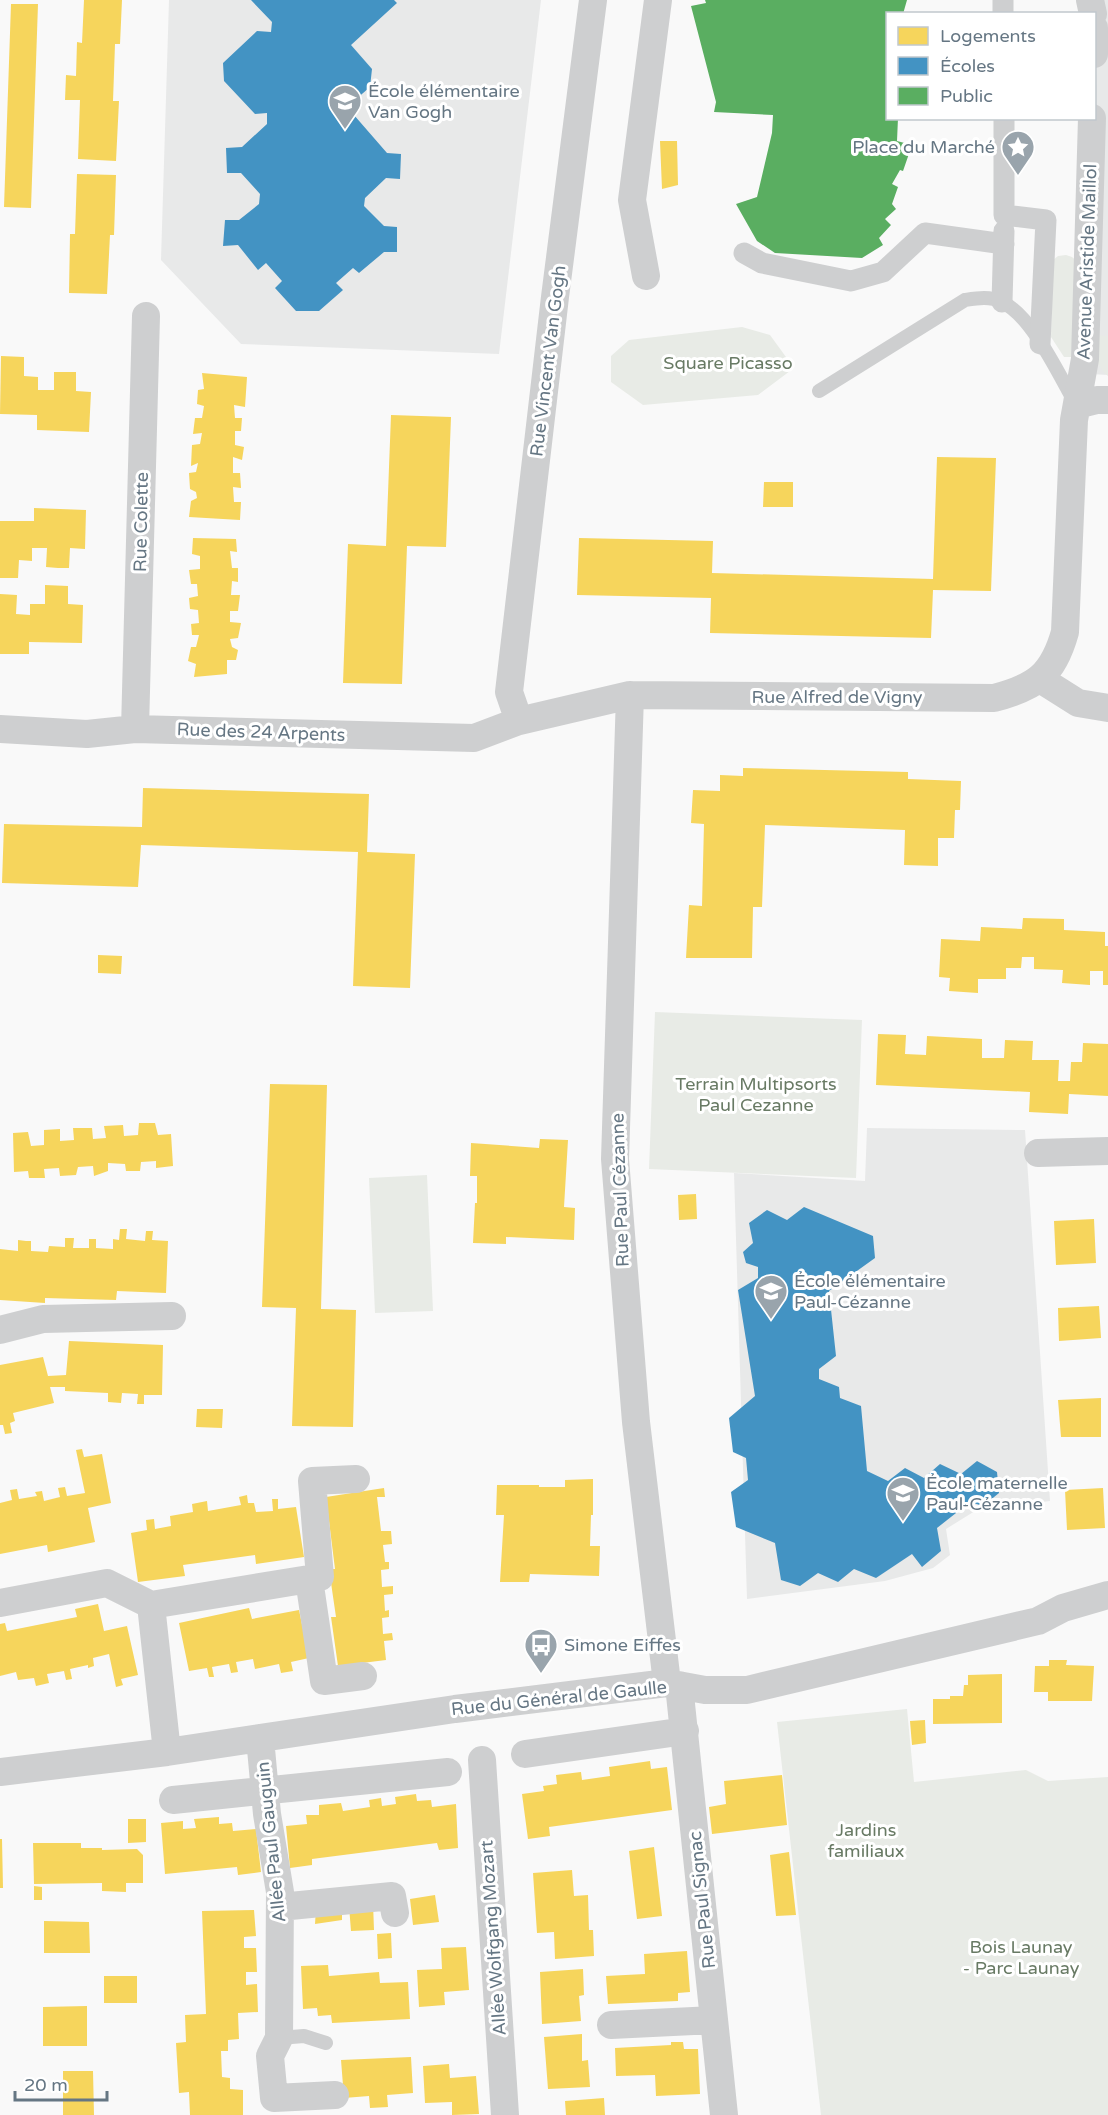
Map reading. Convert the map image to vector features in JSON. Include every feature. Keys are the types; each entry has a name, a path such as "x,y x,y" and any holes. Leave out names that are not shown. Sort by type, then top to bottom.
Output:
{"street":[{"name":"Rue Vincent Van Gogh","path":"519,722 509,693 555,297 593,0"},
{"path":"646,276 632,200 658,0"},
{"path":"1002,302 1004,120"},
{"name":"Avenue Aristide Maillol","path":"1040,679 1051,667 1060,650 1065,632 1074,420 1085,358 1092,120"},
{"path":"1004,215 1046,220 1040,344"},
{"path":"744,253 762,263 851,281 883,272 925,233 1004,244"},
{"name":"Rue Colette","path":"135,729 146,316"},
{"path":"1077,405 1108,400"},
{"name":"Rue Alfred de Vigny","path":"519,722 630,695 994,698 1012,693 1040,679"},
{"path":"1040,679 1078,703 1108,708"},
{"name":"Rue Paul Cézanne","path":"630,695 615,1159 636,1422 673,1684"},
{"name":"Rue des 24 Arpents","path":"0,729 87,734 135,729 474,738 519,722"},
{"path":"1038,1153 1108,1151"},
{"path":"0,1330 43,1319 172,1316"},
{"path":"0,1603 107,1583 151,1605 320,1577 312,1481 356,1479"},
{"path":"309,1579 324,1681 363,1676"},
{"name":"Rue du Général de Gaulle","path":"0,1772 167,1752 435,1712 673,1684 705,1690 747,1690 1038,1621 1063,1608 1108,1595"},
{"path":"151,1605 167,1752"},
{"name":"Rue Paul Signac","path":"673,1684 686,1731 724,2115"},
{"path":"525,1754 686,1731"},
{"name":"Allée Paul Gauguin","path":"260,1738 265,1791 280,1892 279,2038 270,2056 274,2098 335,2095"},
{"name":"Allée Wolfgang Mozart","path":"482,1760 505,2115"},
{"path":"173,1800 448,1772"},
{"path":"280,1907 392,1896 395,1913"},
{"path":"611,2025 714,2020"}],"lane":[{"path":"819,391 965,300 982,297 1002,302 1026,321 1077,405"},
{"path":"279,2038 304,2036 326,2043"}],"shaded area":[{"name":"École élémentaire Van Gogh","path":"169,0 541,0 499,354 241,344 161,260"},
{"path":"1098,0 1108,0 1108,375 1090,374"},
{"path":"867,1128 1025,1130 1050,1501 975,1511 946,1529 950,1555 933,1568 885,1581 747,1599 734,1173 865,1181"}],"green space":[{"path":"1066,255 1079,263 1071,357 1064,357 1051,337 1053,260 1058,256"},
{"name":"Square Picasso","path":"742,327 770,335 794,368 758,395 643,405 611,382 611,356 629,340"},
{"path":"1094,335 1108,336 1108,376 1098,363"},
{"name":"Terrain Multipsorts Paul Cezanne","path":"655,1012 862,1020 856,1178 649,1169"},
{"path":"427,1175 433,1311 375,1313 369,1178"},
{"path":"907,1709 914,1782 1026,1770 1048,1781 1108,1777 1108,2115 821,2115 777,1722"}],"building: Logements":[{"path":"84,0 122,0 120,44 115,44 113,101 119,101 116,161 78,159 80,100 65,100 66,75 76,76 77,42 82,43"},
{"path":"11,4 38,4 31,208 4,207"},
{"path":"660,141 677,141 678,185 662,189"},
{"path":"77,174 116,175 114,235 110,235 107,294 69,293 70,234 75,234"},
{"path":"1,356 24,357 24,376 38,377 38,390 54,390 54,372 76,372 76,391 91,392 89,432 37,430 37,415 0,414"},
{"path":"202,373 247,377 245,407 234,405 235,418 242,418 241,431 235,431 235,445 244,447 242,460 233,457 233,473 240,473 241,488 233,487 234,502 241,502 240,520 189,517 191,501 197,498 196,492 190,489 189,473 196,472 198,463 191,466 192,445 200,444 202,433 193,434 195,418 202,418 204,406 197,404 198,390 204,389"},
{"path":"391,415 451,417 446,547 407,546 402,684 343,683 348,544 386,546"},
{"path":"937,457 996,458 991,591 933,590 931,638 710,633 711,598 577,595 579,538 713,541 712,573 933,579"},
{"path":"764,482 793,482 793,507 763,507"},
{"path":"34,508 86,510 85,549 70,548 69,568 58,568 46,567 47,548 32,548 32,561 19,560 18,578 0,578 0,521 34,521"},
{"path":"193,538 236,539 237,552 230,551 232,568 238,568 238,582 232,581 231,595 240,595 238,611 230,611 230,622 241,623 238,638 230,639 232,647 238,650 236,660 227,660 227,674 194,677 196,664 188,661 191,647 196,647 199,635 192,635 191,624 199,623 198,610 190,609 189,598 198,596 197,584 191,584 189,570 200,569 200,556 192,554"},
{"path":"45,585 68,586 68,604 83,605 82,643 29,642 29,654 0,654 0,594 17,595 16,614 30,615 30,604 45,604"},
{"path":"743,768 908,772 908,779 961,781 960,810 955,810 954,838 938,838 938,866 904,865 905,830 765,825 762,907 753,907 752,958 686,958 689,905 702,906 704,824 691,823 693,790 720,791 720,775 743,776"},
{"path":"143,788 369,794 367,852 415,854 410,988 353,986 358,852 141,845 138,887 2,883 4,824 142,827"},
{"path":"1023,918 1064,919 1064,930 1105,932 1105,946 1108,946 1108,985 1103,985 1103,971 1090,971 1090,985 1062,983 1063,970 1034,969 1034,957 1022,957 1021,968 1006,968 1006,979 978,979 978,993 949,991 950,978 939,977 941,939 980,941 981,927 1022,929"},
{"path":"98,955 122,956 121,974 98,973"},
{"path":"878,1034 906,1035 905,1054 926,1055 927,1036 982,1039 982,1058 1004,1058 1005,1040 1033,1041 1032,1060 1059,1060 1058,1081 1070,1081 1071,1062 1082,1062 1083,1043 1108,1044 1108,1096 1069,1094 1068,1114 1029,1112 1030,1092 876,1085"},
{"path":"270,1084 327,1085 321,1309 356,1310 353,1427 292,1426 296,1308 262,1307"},
{"path":"139,1123 155,1123 158,1135 171,1134 173,1166 156,1168 156,1161 141,1162 140,1171 126,1171 125,1164 108,1163 108,1171 94,1176 93,1166 78,1167 76,1175 60,1176 59,1168 44,1169 45,1178 29,1178 28,1171 14,1172 13,1133 28,1132 31,1146 44,1145 44,1130 60,1129 60,1141 74,1140 73,1128 92,1128 93,1139 106,1138 104,1126 123,1125 124,1136 138,1135"},
{"path":"540,1139 568,1140 564,1207 575,1208 574,1240 506,1237 506,1244 473,1243 477,1176 470,1176 471,1143 539,1148"},
{"path":"696,1194 697,1219 679,1220 678,1195"},
{"path":"1094,1219 1096,1263 1056,1265 1054,1221"},
{"path":"120,1229 127,1229 126,1239 145,1241 146,1231 153,1231 152,1240 168,1241 166,1293 117,1291 116,1300 45,1298 45,1303 0,1300 0,1249 18,1251 18,1240 31,1241 31,1251 48,1252 49,1246 65,1247 65,1238 74,1238 73,1248 89,1248 89,1239 96,1239 96,1248 113,1249 113,1239 119,1240"},
{"path":"1099,1306 1101,1338 1059,1341 1058,1308"},
{"path":"69,1341 163,1345 162,1395 144,1395 144,1404 137,1404 138,1394 122,1393 121,1403 108,1402 108,1393 65,1391 65,1387 50,1387 54,1403 13,1413 15,1421 10,1423 12,1433 5,1434 3,1425 0,1425 0,1365 43,1357 48,1376 66,1375"},
{"path":"1101,1398 1101,1437 1061,1437 1058,1400"},
{"path":"197,1409 223,1409 222,1428 196,1427"},
{"path":"82,1449 84,1457 102,1454 111,1503 88,1508 95,1542 48,1552 47,1545 0,1554 0,1503 12,1500 10,1490 17,1489 19,1499 37,1496 35,1492 42,1491 44,1501 60,1497 58,1488 65,1487 67,1496 85,1493 76,1450"},
{"path":"593,1479 590,1546 600,1546 599,1576 530,1574 529,1582 500,1582 504,1515 496,1515 497,1485 565,1487 565,1480"},
{"path":"384,1488 385,1497 377,1497 381,1531 391,1531 392,1544 383,1545 385,1562 389,1562 389,1569 381,1570 382,1587 393,1586 393,1594 384,1595 385,1611 389,1610 389,1617 382,1618 383,1634 392,1633 393,1640 384,1641 386,1660 338,1666 331,1617 336,1617 329,1569 335,1569 326,1497"},
{"path":"1103,1488 1105,1528 1067,1530 1065,1490"},
{"path":"247,1495 248,1503 254,1503 256,1512 273,1511 272,1499 278,1499 278,1509 296,1507 304,1557 256,1564 255,1555 183,1565 185,1576 138,1582 131,1533 147,1530 146,1520 154,1519 155,1529 171,1526 170,1516 193,1512 192,1504 207,1501 208,1511 241,1505 239,1497"},
{"path":"98,1604 104,1631 127,1626 138,1675 121,1679 123,1685 116,1687 109,1654 93,1658 94,1666 70,1669 72,1679 66,1680 64,1671 47,1674 49,1683 36,1686 34,1678 18,1680 16,1672 0,1676 0,1624 5,1623 7,1631 77,1617 75,1609"},
{"path":"249,1608 252,1619 299,1610 309,1658 291,1662 293,1671 281,1673 279,1664 255,1669 253,1659 236,1662 238,1672 231,1673 229,1664 212,1667 214,1677 209,1677 207,1668 189,1671 179,1623"},
{"path":"1049,1660 1067,1660 1066,1665 1094,1666 1092,1701 1048,1701 1048,1692 1034,1692 1035,1666 1049,1666"},
{"path":"1002,1674 1002,1723 933,1724 933,1699 963,1696 964,1685 968,1685 968,1675"},
{"path":"925,1720 926,1743 912,1745 910,1721"},
{"path":"650,1761 651,1769 667,1767 672,1810 549,1827 550,1836 528,1839 522,1794 544,1791 543,1786 557,1784 556,1775 581,1772 582,1780 610,1776 609,1767"},
{"path":"782,1775 787,1825 712,1834 709,1807 726,1804 724,1781"},
{"path":"416,1794 417,1801 431,1800 432,1807 456,1804 458,1848 439,1850 437,1843 312,1859 312,1865 290,1868 286,1826 307,1824 306,1815 319,1815 319,1805 341,1803 343,1811 370,1807 369,1800 381,1798 382,1806 396,1804 395,1797"},
{"path":"219,1817 219,1824 232,1823 233,1831 256,1829 261,1872 238,1875 237,1867 165,1874 161,1823 183,1821 183,1829 196,1828 194,1819"},
{"path":"128,1819 146,1819 146,1842 128,1843"},
{"path":"0,1839 2,1839 3,1888 0,1888"},
{"path":"33,1843 81,1843 81,1848 102,1848 102,1850 137,1849 143,1855 143,1883 126,1883 126,1892 102,1891 102,1883 34,1884"},
{"path":"654,1847 662,1916 637,1919 629,1851"},
{"path":"789,1852 796,1915 776,1916 770,1855"},
{"path":"572,1870 574,1896 588,1895 589,1930 593,1930 594,1956 555,1959 554,1932 537,1933 533,1873"},
{"path":"34,1886 42,1887 42,1900 34,1900"},
{"path":"435,1895 439,1922 413,1925 410,1899"},
{"path":"373,1903 374,1930 351,1931 349,1906"},
{"path":"342,1907 342,1920 315,1924 316,1909"},
{"path":"254,1910 256,1936 244,1937 244,1948 256,1948 257,1972 246,1972 246,1985 257,1984 258,2012 238,2013 239,2039 228,2040 228,2051 221,2051 222,2077 230,2078 230,2089 243,2090 243,2115 190,2115 189,2092 179,2093 176,2043 186,2042 185,2015 206,2014 202,1911"},
{"path":"44,1921 89,1922 90,1953 44,1953"},
{"path":"391,1933 392,1958 378,1959 377,1934"},
{"path":"466,1947 469,1990 444,1992 445,2005 419,2007 417,1970 442,1969 441,1948"},
{"path":"687,1951 690,1992 678,1993 678,2001 608,2004 606,1976 645,1974 644,1954"},
{"path":"328,1965 329,1976 379,1972 380,1983 408,1982 410,2019 332,2023 331,2015 318,2016 317,2008 303,2009 301,1966"},
{"path":"583,1969 584,1995 579,1996 581,2021 542,2024 540,1972"},
{"path":"104,1976 137,1976 137,2003 104,2003"},
{"path":"87,2006 87,2046 43,2046 43,2007"},
{"path":"582,2034 582,2061 588,2060 590,2087 548,2089 544,2037"},
{"path":"671,2042 683,2042 684,2049 698,2049 700,2094 656,2096 655,2075 616,2076 615,2048 671,2045"},
{"path":"411,2057 413,2093 387,2095 388,2107 370,2108 369,2096 344,2098 341,2060"},
{"path":"449,2064 450,2078 476,2076 479,2114 452,2115 452,2102 425,2103 423,2066"},
{"path":"63,2071 93,2071 94,2115 63,2115"},
{"path":"604,2098 605,2115 566,2115 565,2101"}],"building: Écoles":[{"path":"251,0 394,0 397,3 351,45 372,69 370,87 347,107 387,153 401,154 400,179 386,178 365,198 364,206 384,226 397,227 397,252 384,252 359,273 353,268 336,283 343,290 319,311 296,311 275,288 282,281 266,263 258,270 238,245 223,246 225,220 239,220 259,204 260,194 241,173 227,173 226,148 242,147 267,124 267,113 255,114 224,81 223,63 257,31 271,32 272,22"},
{"path":"804,1207 873,1236 875,1258 829,1291 836,1356 819,1369 819,1379 839,1387 840,1398 861,1406 867,1471 888,1481 905,1468 924,1478 940,1464 961,1474 977,1461 997,1472 999,1493 983,1506 970,1502 937,1528 941,1551 922,1567 912,1554 876,1578 854,1569 838,1582 818,1573 800,1586 781,1580 775,1543 736,1527 731,1492 748,1480 746,1458 733,1452 729,1418 755,1396 738,1290 758,1278 758,1267 746,1263 743,1252 753,1243 749,1223 767,1210 787,1220"}],"building: Public":[{"path":"705,0 907,0 904,12 886,12 886,120 898,120 897,141 912,145 903,171 900,170 892,184 898,187 892,204 896,209 885,219 891,225 879,238 883,245 862,258 775,253 757,241 736,204 757,197 772,133 773,115 714,112 716,102 691,6 706,3"}],"place":[{"name":"École élémentaire Van Gogh","path":"345,130"},
{"name":"Place du Marché","path":"1018,176"},
{"name":"École élémentaire Paul-Cézanne","path":"771,1320"},
{"name":"École maternelle Paul-Cézanne","path":"903,1522"},
{"name":"Simone Eiffes","path":"541,1674"}],"park label":[{"name":"Jardins familiaux","path":"866,1840"},
{"name":"Bois Launay - Parc Launay","path":"1021,1957"}]}
